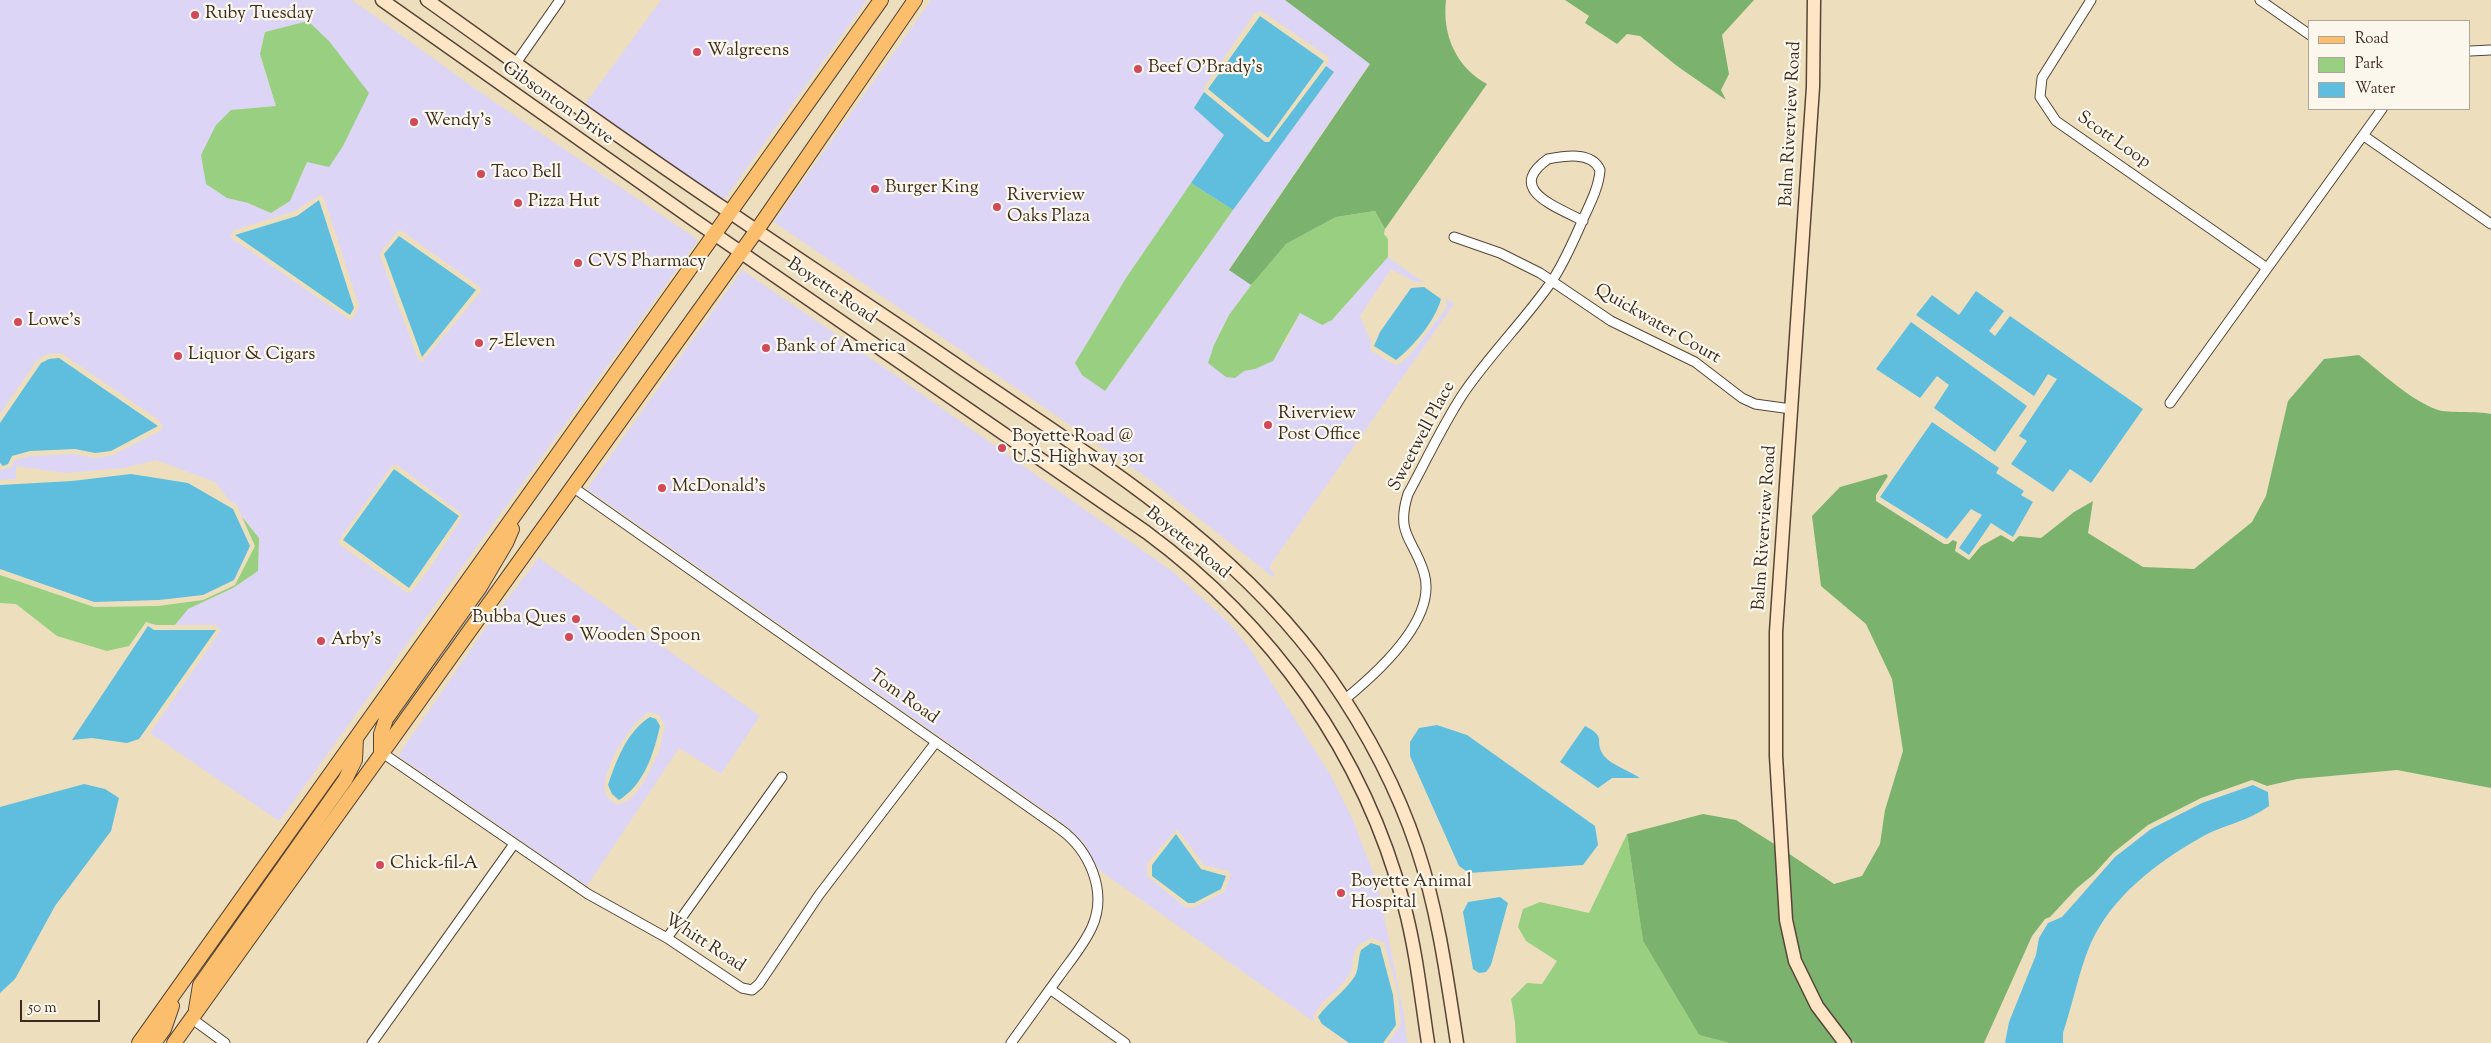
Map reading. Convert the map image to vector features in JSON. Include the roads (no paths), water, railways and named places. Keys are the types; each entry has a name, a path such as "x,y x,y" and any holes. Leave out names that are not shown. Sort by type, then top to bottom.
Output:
{"main road":[{"name":"Gibsonton Drive","path":"382,0 714,234"},
{"name":"Gibsonton Drive","path":"427,0 757,230"},
{"path":"140,1043 881,0"},
{"name":"Balm Riverview Road","path":"1814,0 1813,87 1776,632 1776,756 1786,920 1795,961 1816,1006 1846,1043"},
{"path":"174,1043 574,488 757,230 909,3"},
{"name":"Boyette Road","path":"757,230 1063,438 1194,532 1264,596 1310,651 1344,700 1368,738 1394,790 1418,852 1432,907 1457,1043"},
{"name":"Boyette Road","path":"714,234 1171,550 1223,596 1260,636 1294,677 1335,736 1363,790 1377,823 1405,908 1428,1043"},
{"path":"382,752 381,734 386,720 480,587 506,543 516,513"},
{"path":"194,1015 200,985 345,780 355,760 356,738"},
{"path":"154,1043 164,1029 177,992"}],"street":[{"path":"516,63 560,0"},
{"name":"Scott Loop","path":"2091,0 2042,78 2040,97 2056,121 2267,268"},
{"path":"2260,0 2308,34"},
{"path":"2471,51 2491,50"},
{"path":"2170,403 2381,110"},
{"path":"2364,136 2491,224"},
{"name":"Sweetwell Place","path":"1344,700 1382,665 1406,636 1422,611 1426,582 1423,571 1407,539 1403,524 1408,494 1463,394 1552,280 1583,221 1598,180 1600,170 1598,165 1586,158 1576,156 1548,159 1533,174 1531,185 1533,191 1540,198 1583,221"},
{"name":"Quickwater Court","path":"1454,237 1515,260 1552,280 1611,321 1695,362 1742,398 1755,404 1791,410"},
{"name":"Tom Road","path":"574,488 1066,833 1080,847 1091,866 1098,898 1095,919 1083,944 1011,1043"},
{"name":"Whitt Road","path":"382,752 588,894 667,938 742,988 752,990 756,987 819,895 936,742"},
{"path":"667,938 782,777"},
{"path":"372,1043 514,844"},
{"path":"1050,989 1125,1043"},
{"path":"194,1015 226,1043"}],"water":[{"path":"1260,16 1324,61 1268,138 1208,89"},
{"path":"1326,66 1334,72 1233,210 1191,183 1224,135 1194,108 1204,92 1265,142 1269,142"},
{"path":"319,200 354,308 350,315 235,235 297,216"},
{"path":"399,236 476,290 422,357 384,254"},
{"path":"1424,287 1441,299 1438,307 1423,332 1410,348 1396,360 1374,346 1380,332 1411,288"},
{"path":"1976,291 2004,311 1989,331 1995,336 2010,316 2143,409 2091,483 2070,469 2053,492 2011,464 2027,441 2019,436 2057,379 2048,374 2034,396 1916,315 1932,295 1959,315"},
{"path":"1911,322 2027,406 1995,452 1934,408 1949,385 1937,376 1920,398 1876,369"},
{"path":"59,358 158,426 111,451 95,453 75,449 30,451 12,456 8,464 3,466 0,463 0,423 41,363 49,359"},
{"path":"1932,422 1999,468 1996,473 2024,491 2021,495 2033,502 2013,537 1991,523 1969,555 1959,548 1982,515 1971,509 1947,539 1880,497"},
{"path":"394,469 459,516 409,588 343,540"},
{"path":"131,474 188,483 233,509 250,546 234,580 203,595 159,600 94,602 0,569 0,485 72,481"},
{"path":"148,626 154,630 216,630 139,739 127,743 92,738 72,740"},
{"path":"650,717 656,719 660,726 655,747 647,768 635,786 619,800 612,794 608,785 615,766 629,738"},
{"path":"1437,725 1467,735 1595,826 1598,845 1583,865 1469,873 1459,866 1410,756 1410,742 1419,728"},
{"path":"1585,726 1598,737 1601,752 1605,757 1612,763 1640,778 1612,778 1598,788 1560,762"},
{"path":"84,784 105,789 119,798 111,831 55,906 15,979 0,993 0,807"},
{"path":"2253,785 2268,792 2269,806 2260,812 2209,833 2167,859 2136,883 2110,912 2099,928 2086,955 2063,1033 2063,1043 2005,1043 2009,1022 2036,955 2039,938 2048,923 2062,917 2115,857 2151,829 2202,803"},
{"path":"1176,834 1201,869 1226,876 1221,889 1194,903 1188,903 1152,876 1152,865"},
{"path":"1500,897 1508,903 1491,965 1486,972 1479,973 1473,969 1463,912 1468,902"},
{"path":"1371,943 1380,946 1393,995 1396,1025 1383,1043 1349,1043 1322,1024 1318,1017 1351,982 1356,973 1361,950"}],"place":[{"name":"Ruby Tuesday","path":"195,15"},
{"name":"Walgreens","path":"697,52"},
{"name":"Beef O'Brady's","path":"1138,69"},
{"name":"Wendy's","path":"414,122"},
{"name":"Taco Bell","path":"481,174"},
{"name":"Burger King","path":"875,189"},
{"name":"Pizza Hut","path":"518,203"},
{"name":"Riverview Oaks Plaza","path":"997,207"},
{"name":"CVS Pharmacy","path":"578,263"},
{"name":"Lowe's","path":"18,322"},
{"name":"7-Eleven","path":"479,343"},
{"name":"Bank of America","path":"766,348"},
{"name":"Liquor & Cigars","path":"178,356"},
{"name":"Riverview Post Office","path":"1268,425"},
{"name":"Boyette Road @ U.S. Highway 301","path":"1002,448"},
{"name":"McDonald's","path":"662,488"},
{"name":"Bubba Ques","path":"576,619"},
{"name":"Wooden Spoon","path":"569,637"},
{"name":"Arby's","path":"321,641"},
{"name":"Chick-fil-A","path":"380,865"},
{"name":"Boyette Animal Hospital","path":"1341,893"}]}
